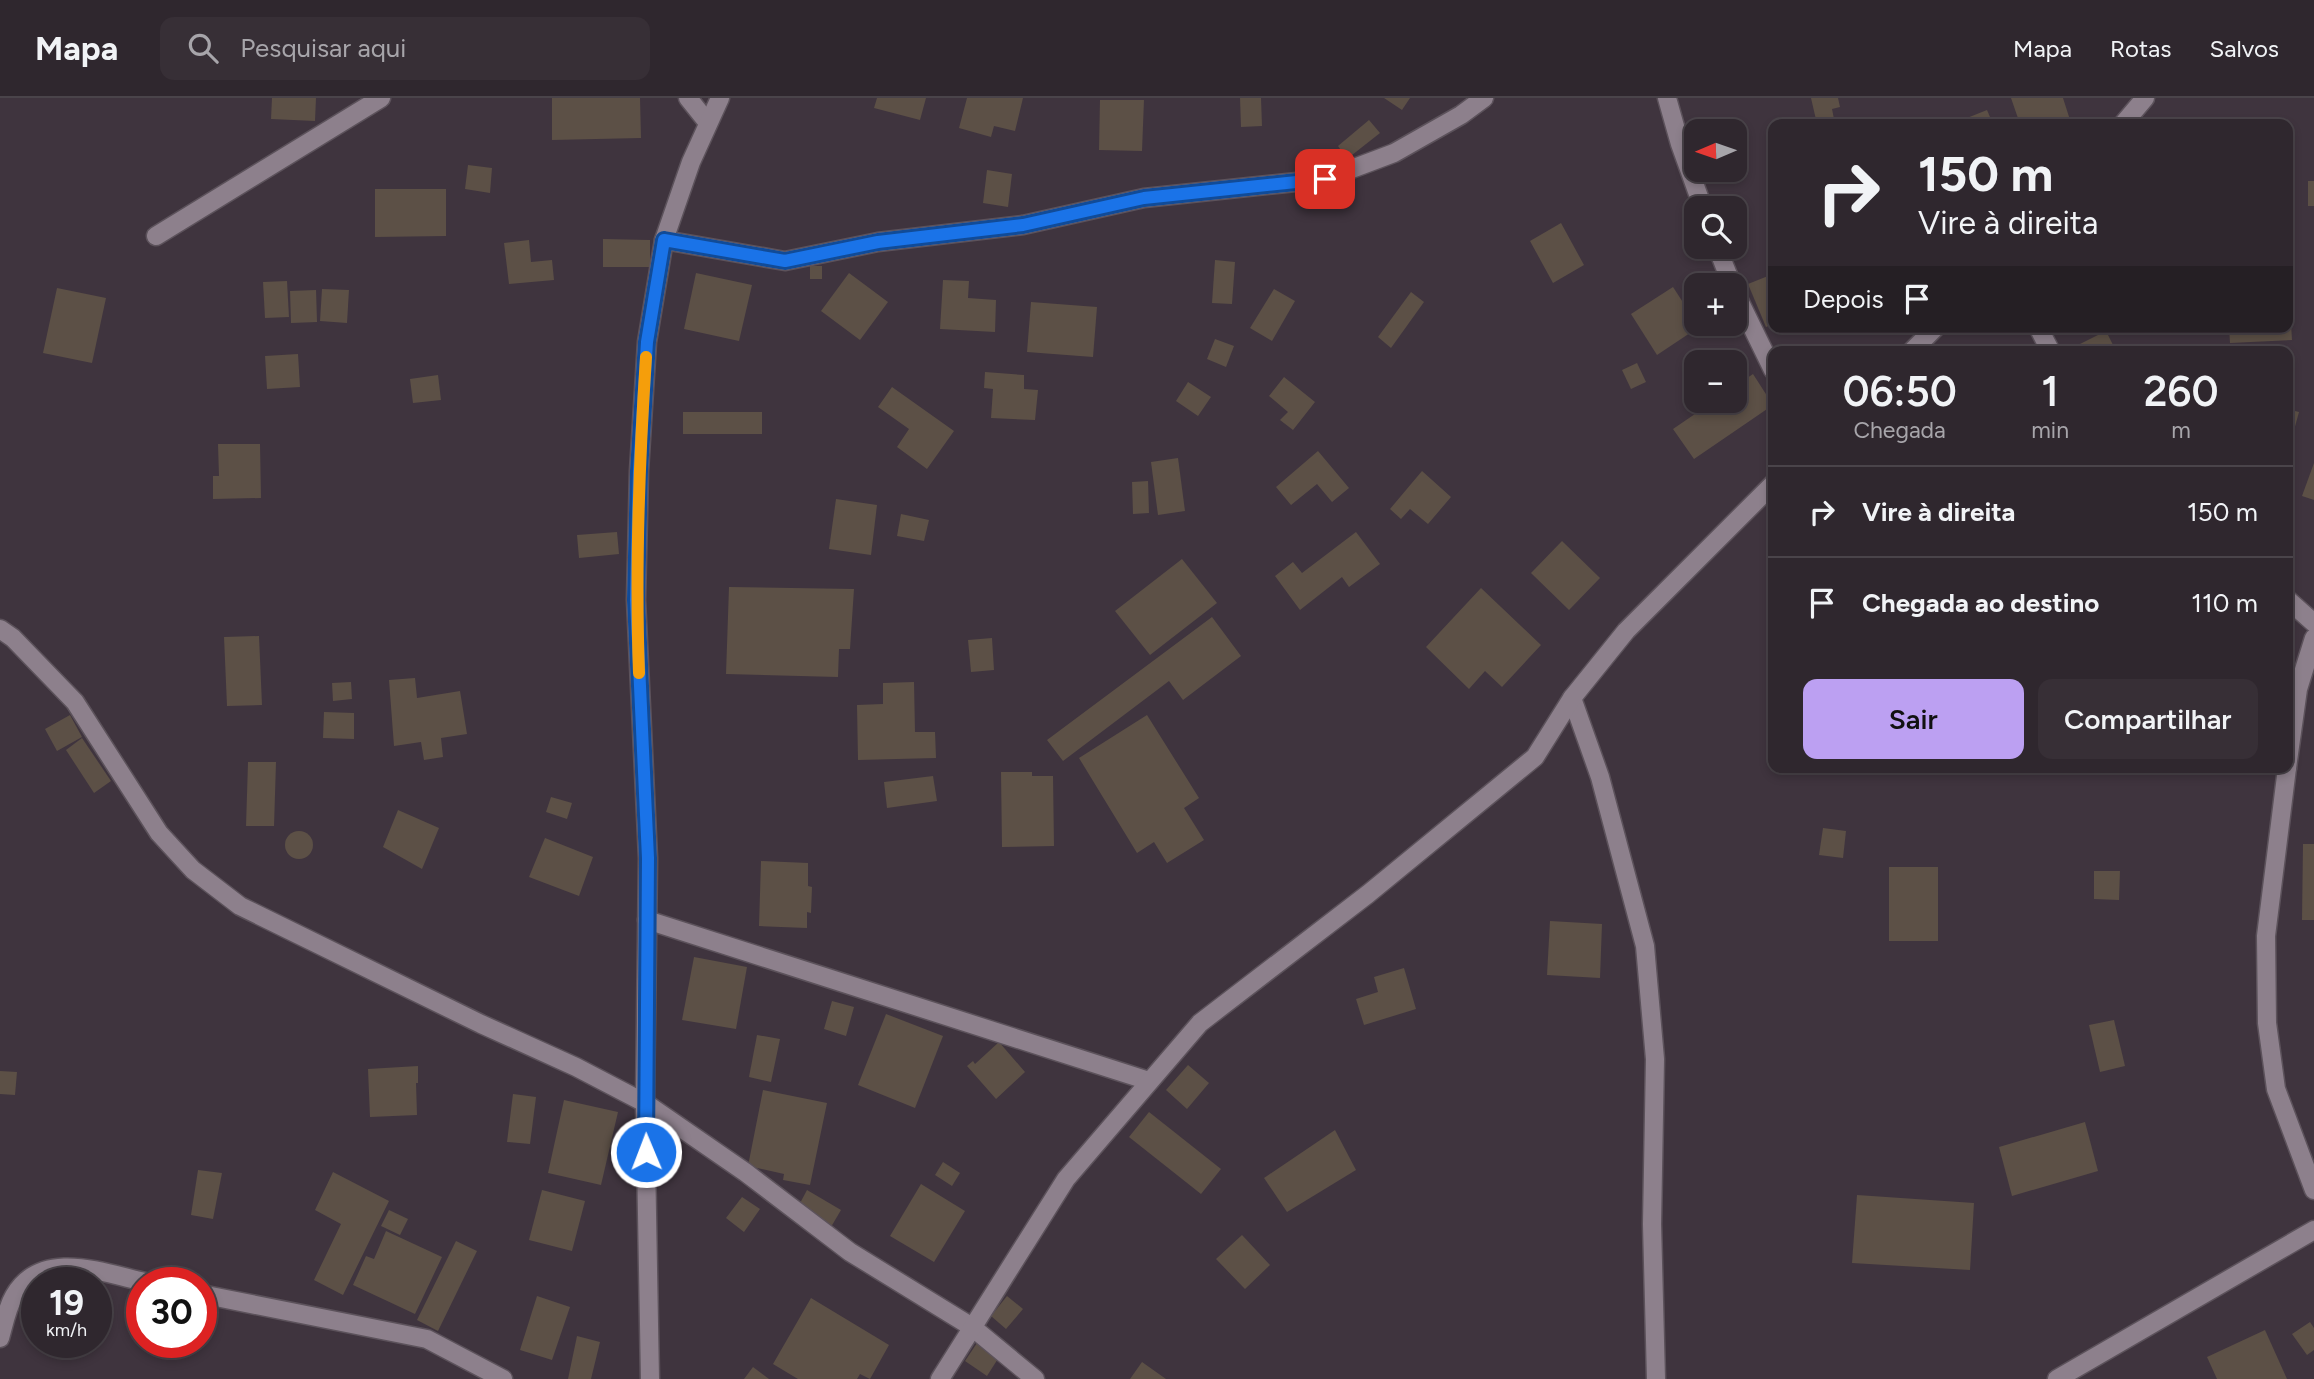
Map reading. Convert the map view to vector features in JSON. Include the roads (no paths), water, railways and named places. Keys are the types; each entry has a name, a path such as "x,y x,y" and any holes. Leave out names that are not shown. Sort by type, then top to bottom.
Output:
{"street":[{"path":"156,236 381,98"},
{"path":"688,98 708,123"},
{"path":"650,1379 645,1103 648,858 636,600 639,484 647,342 664,240 691,162 720,98"},
{"path":"664,240 785,261 878,242 1023,225 1144,198 1325,179 1394,153 1461,115 1484,98"},
{"path":"1667,98 1699,196"},
{"path":"2127,119 2145,98"},
{"path":"1747,317 1768,360"},
{"path":"1917,346 1930,333"},
{"path":"940,1379 1066,1179 1200,1023 1368,894 1535,757 1573,698 1626,631 1768,489"},
{"path":"2293,604 2314,623"},
{"path":"0,629 13,638 75,702 159,833 193,870 240,906 481,1024 576,1067 645,1103 744,1172 850,1252 972,1327 1035,1379"},
{"path":"2293,725 2298,689 2314,638"},
{"path":"1573,698 1600,777 1645,946 1655,1059 1652,1224 1656,1379"},
{"path":"2286,773 2266,936 2267,1023 2276,1089 2314,1190"},
{"path":"647,919 1149,1081"},
{"path":"2057,1379 2314,1230"},
{"path":"0,1338 14,1296 27,1280 45,1269 65,1266 126,1278"},
{"path":"217,1297 427,1339 503,1379"}]}
